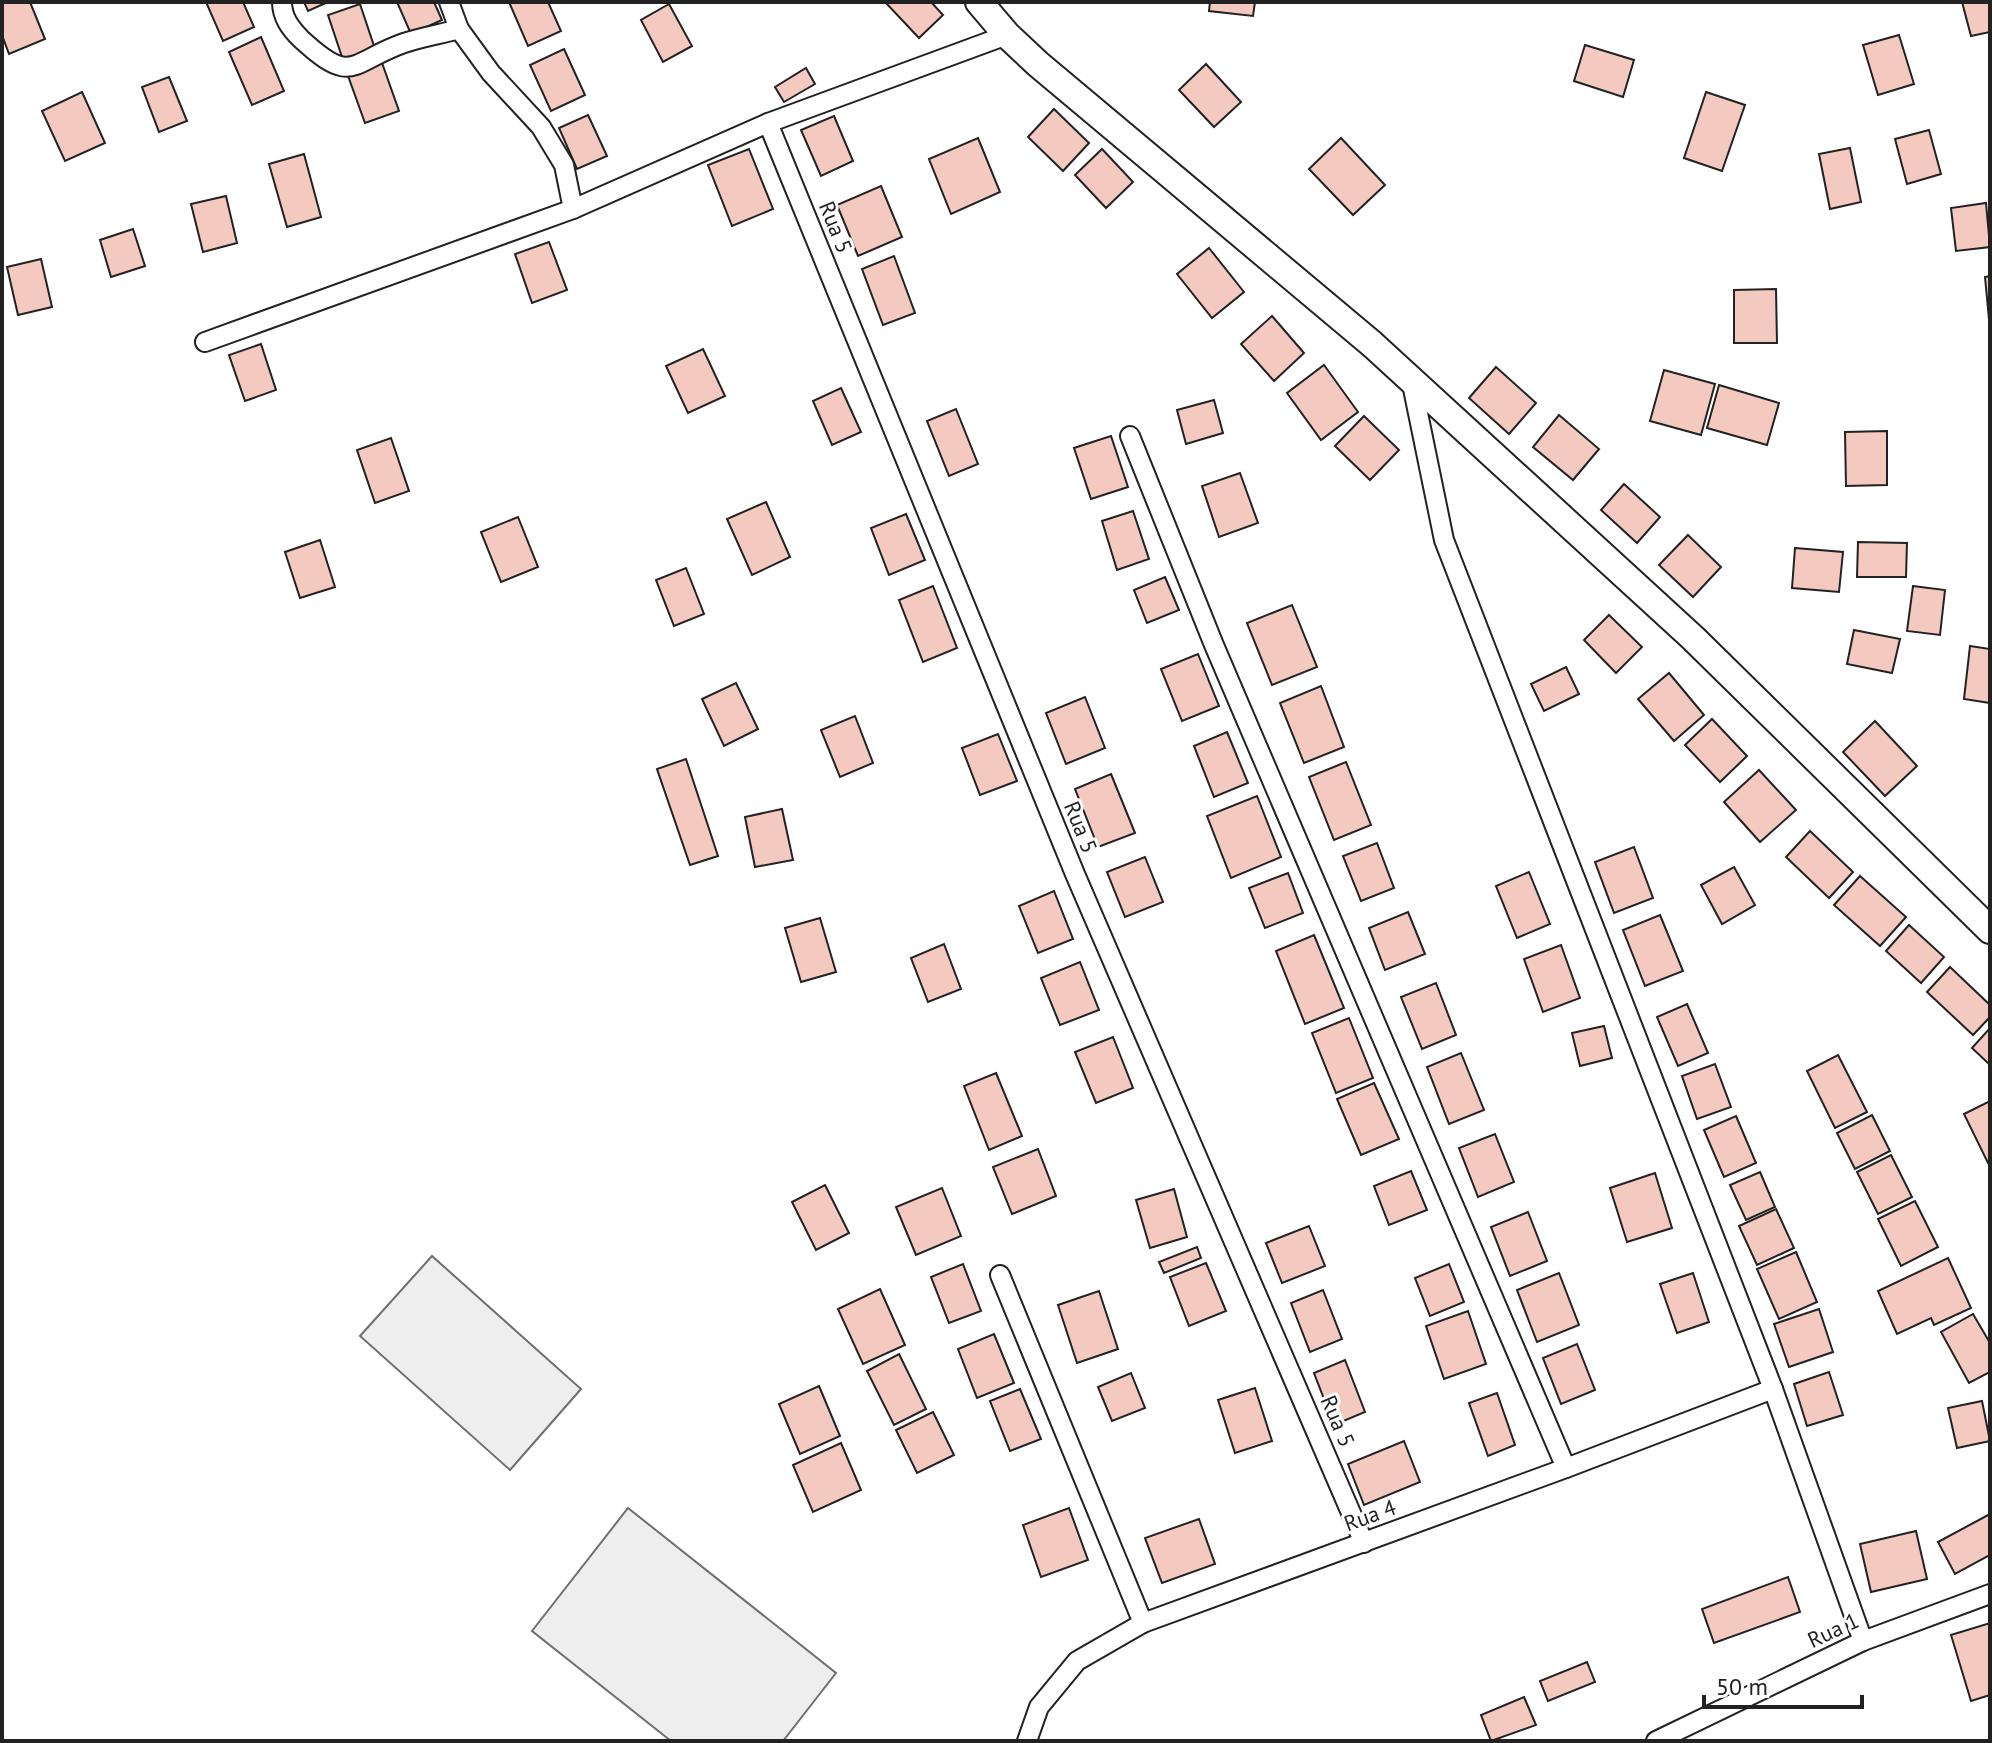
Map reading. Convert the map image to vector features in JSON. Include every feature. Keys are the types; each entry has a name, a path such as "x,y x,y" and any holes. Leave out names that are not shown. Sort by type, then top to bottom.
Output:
{"street":[{"path":"282,2 282,14 297,35 332,64 353,68 404,43 459,29"},
{"path":"449,2 459,29 491,73 541,127 564,165 573,209"},
{"path":"979,2 1007,35 1411,379 1693,638 1990,930"},
{"path":"205,342 573,209 768,123 1007,35"},
{"name":"Rua 5","path":"768,123 1075,874 1364,1543"},
{"path":"1411,379 1444,540 1773,1389 1863,1641"},
{"path":"1130,436 1214,645 1566,1468"},
{"path":"1000,1275 1143,1623"},
{"name":"Rua 4","path":"1027,1741 1039,1707 1077,1661 1143,1623 1773,1389"},
{"name":"Rua 1","path":"1656,1741 1863,1641 1990,1594"}],"shaded area":[{"path":"432,1256 581,1389 510,1470 360,1336"},
{"path":"628,1508 836,1673 783,1741 671,1741 532,1631"}],"building":[{"path":"2,2 30,2 45,39 9,54 2,35"},
{"path":"206,2 243,2 254,27 223,41"},
{"path":"304,2 328,2 308,11"},
{"path":"397,2 434,2 442,20 411,34"},
{"path":"509,2 548,2 561,31 528,46"},
{"path":"885,2 931,2 943,15 919,38"},
{"path":"1210,2 1255,2 1253,16 1209,11"},
{"path":"1962,2 1990,2 1990,32 1971,36"},
{"path":"360,4 375,49 343,60 328,15"},
{"path":"669,4 692,46 663,62 641,20"},
{"path":"1899,35 1914,84 1878,95 1863,45"},
{"path":"261,37 284,91 252,105 229,52"},
{"path":"1585,45 1634,60 1623,97 1574,81"},
{"path":"564,49 585,95 551,111 530,65"},
{"path":"381,60 399,111 365,123 347,73"},
{"path":"1206,64 1241,102 1214,127 1179,90"},
{"path":"806,68 815,84 784,102 775,87"},
{"path":"169,77 187,121 159,132 142,87"},
{"path":"82,92 105,143 65,161 42,111"},
{"path":"1706,92 1745,105 1722,171 1684,158"},
{"path":"1054,109 1089,143 1063,171 1028,137"},
{"path":"588,115 607,156 577,169 559,128"},
{"path":"834,116 853,161 821,176 801,130"},
{"path":"1929,130 1941,174 1907,184 1895,139"},
{"path":"978,138 1000,192 951,214 929,159"},
{"path":"1341,138 1385,185 1353,215 1309,169"},
{"path":"1850,148 1861,202 1830,209 1819,154"},
{"path":"749,149 773,209 732,226 708,165"},
{"path":"1102,149 1133,182 1106,208 1075,175"},
{"path":"304,154 321,217 287,227 269,164"},
{"path":"881,186 902,237 858,256 837,205"},
{"path":"226,196 237,243 203,252 191,204"},
{"path":"1986,203 1990,247 1956,251 1951,208"},
{"path":"133,229 145,266 111,277 100,240"},
{"path":"549,242 567,290 532,303 515,254"},
{"path":"1209,248 1244,292 1212,318 1177,274"},
{"path":"894,256 915,313 883,325 862,269"},
{"path":"41,259 52,307 18,315 7,267"},
{"path":"1990,276 1990,330 1985,277"},
{"path":"1776,289 1777,343 1734,343 1734,290"},
{"path":"1272,316 1304,353 1274,381 1241,344"},
{"path":"261,344 276,390 245,401 229,355"},
{"path":"703,349 725,396 688,413 666,366"},
{"path":"1324,365 1358,412 1321,440 1287,393"},
{"path":"1496,367 1536,403 1509,434 1469,398"},
{"path":"1664,370 1715,384 1701,435 1650,421"},
{"path":"1719,385 1779,403 1767,445 1707,428"},
{"path":"841,388 861,432 832,445 813,401"},
{"path":"1214,400 1223,433 1186,444 1177,410"},
{"path":"956,409 978,464 949,476 927,421"},
{"path":"1559,415 1599,449 1573,480 1533,447"},
{"path":"1364,416 1399,450 1370,480 1335,446"},
{"path":"1887,431 1887,485 1846,486 1845,432"},
{"path":"1111,436 1128,487 1091,499 1074,448"},
{"path":"391,438 409,491 375,503 357,450"},
{"path":"1240,473 1258,523 1219,537 1202,486"},
{"path":"1624,484 1660,517 1637,543 1601,510"},
{"path":"766,502 790,557 752,575 727,519"},
{"path":"1133,511 1149,559 1117,570 1102,521"},
{"path":"906,514 925,560 889,575 871,528"},
{"path":"518,517 538,567 501,582 481,532"},
{"path":"1688,535 1721,567 1693,597 1659,565"},
{"path":"320,540 335,587 300,598 285,552"},
{"path":"1858,542 1907,543 1906,577 1857,577"},
{"path":"1795,548 1843,552 1839,592 1792,588"},
{"path":"686,568 704,614 674,626 656,580"},
{"path":"1165,577 1179,610 1147,623 1134,590"},
{"path":"933,586 957,648 923,662 899,600"},
{"path":"1913,586 1945,590 1940,635 1907,631"},
{"path":"1292,605 1317,667 1272,685 1247,623"},
{"path":"1609,615 1642,647 1616,673 1584,640"},
{"path":"1854,630 1900,639 1892,673 1847,664"},
{"path":"1970,646 1990,649 1990,703 1964,699"},
{"path":"1198,654 1219,706 1182,721 1161,669"},
{"path":"1566,667 1579,694 1544,711 1531,684"},
{"path":"1669,673 1704,715 1674,741 1638,699"},
{"path":"736,683 758,729 724,746 702,699"},
{"path":"1321,686 1344,747 1304,763 1280,703"},
{"path":"1085,697 1105,748 1066,764 1046,713"},
{"path":"855,716 873,763 840,777 821,730"},
{"path":"1712,719 1747,756 1720,782 1685,745"},
{"path":"1875,721 1917,766 1885,796 1843,752"},
{"path":"1227,732 1248,783 1214,797 1194,746"},
{"path":"998,734 1017,781 980,795 962,748"},
{"path":"686,759 718,856 690,865 657,769"},
{"path":"1346,762 1371,825 1334,840 1309,777"},
{"path":"1759,770 1796,810 1760,842 1724,802"},
{"path":"1111,774 1135,833 1098,847 1075,789"},
{"path":"1257,796 1281,857 1231,878 1207,816"},
{"path":"782,809 793,860 755,867 745,817"},
{"path":"1810,831 1853,872 1829,898 1786,857"},
{"path":"1377,843 1394,888 1361,901 1343,856"},
{"path":"1634,847 1653,898 1614,913 1595,862"},
{"path":"1145,857 1163,902 1125,917 1107,872"},
{"path":"1734,867 1755,905 1722,924 1701,885"},
{"path":"1529,872 1550,924 1517,938 1496,886"},
{"path":"1288,873 1303,913 1265,928 1249,888"},
{"path":"1860,876 1906,917 1880,946 1834,905"},
{"path":"1054,891 1073,939 1038,953 1019,906"},
{"path":"1408,912 1425,954 1385,970 1369,928"},
{"path":"1660,915 1683,971 1645,986 1623,930"},
{"path":"820,918 836,972 801,982 785,928"},
{"path":"1909,925 1944,957 1921,983 1886,951"},
{"path":"1314,935 1344,1008 1305,1024 1276,951"},
{"path":"944,944 961,989 928,1002 911,958"},
{"path":"1561,945 1580,998 1543,1012 1524,959"},
{"path":"1080,962 1099,1010 1060,1025 1041,978"},
{"path":"1950,967 1990,1005 1990,1017 1973,1035 1927,992"},
{"path":"1436,983 1456,1035 1422,1049 1401,997"},
{"path":"1687,1004 1708,1053 1678,1066 1657,1017"},
{"path":"1349,1018 1373,1078 1336,1093 1312,1033"},
{"path":"1604,1026 1612,1058 1580,1066 1572,1033"},
{"path":"1990,1028 1990,1065 1972,1048"},
{"path":"1113,1037 1133,1088 1096,1103 1075,1052"},
{"path":"1461,1053 1484,1110 1449,1124 1427,1067"},
{"path":"1838,1055 1867,1112 1835,1128 1807,1071"},
{"path":"1715,1064 1731,1107 1697,1119 1682,1076"},
{"path":"996,1073 1022,1136 989,1150 964,1086"},
{"path":"1374,1083 1399,1139 1361,1155 1337,1099"},
{"path":"1990,1101 1990,1162 1988,1163 1964,1114"},
{"path":"1872,1115 1890,1151 1855,1169 1837,1133"},
{"path":"1736,1116 1756,1163 1724,1177 1704,1130"},
{"path":"1495,1134 1514,1182 1478,1197 1459,1148"},
{"path":"1038,1149 1056,1196 1012,1214 993,1167"},
{"path":"1891,1155 1912,1197 1878,1214 1857,1172"},
{"path":"1411,1171 1427,1210 1389,1225 1374,1186"},
{"path":"1760,1172 1775,1207 1746,1220 1730,1185"},
{"path":"1655,1173 1672,1228 1627,1242 1610,1188"},
{"path":"825,1185 849,1233 816,1250 792,1202"},
{"path":"942,1188 961,1236 916,1255 896,1207"},
{"path":"1174,1189 1187,1237 1150,1248 1136,1200"},
{"path":"1915,1201 1938,1247 1901,1266 1878,1219"},
{"path":"1776,1209 1794,1248 1757,1265 1739,1226"},
{"path":"1528,1212 1547,1261 1510,1276 1491,1227"},
{"path":"1309,1226 1325,1266 1282,1283 1266,1243"},
{"path":"1197,1247 1201,1258 1164,1273 1159,1262"},
{"path":"1796,1252 1817,1302 1779,1319 1757,1269"},
{"path":"1948,1258 1971,1308 1934,1325 1931,1318 1897,1334 1878,1291"},
{"path":"1206,1263 1226,1311 1189,1326 1170,1277"},
{"path":"963,1264 981,1311 949,1323 931,1277"},
{"path":"1449,1264 1464,1302 1430,1316 1415,1278"},
{"path":"1559,1273 1579,1325 1537,1342 1517,1290"},
{"path":"1693,1273 1709,1322 1677,1333 1660,1284"},
{"path":"880,1289 905,1345 863,1364 838,1309"},
{"path":"1323,1290 1342,1339 1310,1352 1291,1303"},
{"path":"1099,1291 1118,1349 1077,1363 1058,1305"},
{"path":"1819,1309 1833,1352 1789,1367 1774,1324"},
{"path":"1468,1311 1486,1364 1444,1379 1426,1326"},
{"path":"1973,1314 1990,1343 1990,1372 1969,1383 1941,1332"},
{"path":"994,1334 1014,1383 977,1398 958,1349"},
{"path":"1577,1344 1595,1390 1561,1404 1543,1358"},
{"path":"899,1354 926,1409 894,1425 867,1371"},
{"path":"1345,1360 1365,1412 1334,1425 1314,1373"},
{"path":"1829,1372 1843,1415 1807,1426 1794,1384"},
{"path":"1131,1373 1145,1408 1112,1421 1098,1387"},
{"path":"819,1386 840,1436 800,1454 779,1404"},
{"path":"1255,1388 1272,1441 1235,1453 1218,1400"},
{"path":"1020,1389 1041,1439 1010,1451 990,1401"},
{"path":"1497,1393 1515,1445 1488,1456 1469,1403"},
{"path":"1982,1401 1990,1441 1957,1448 1948,1408"},
{"path":"933,1412 954,1455 917,1473 896,1430"},
{"path":"1404,1441 1420,1482 1364,1505 1348,1464"},
{"path":"841,1443 861,1490 813,1512 793,1465"},
{"path":"1069,1508 1088,1560 1041,1577 1023,1525"},
{"path":"1990,1514 1990,1555 1955,1574 1938,1542"},
{"path":"1199,1519 1215,1564 1162,1583 1145,1538"},
{"path":"1916,1531 1927,1579 1871,1592 1860,1544"},
{"path":"1788,1577 1800,1612 1714,1643 1702,1609"},
{"path":"1990,1623 1990,1695 1971,1701 1951,1635"},
{"path":"1587,1662 1595,1682 1548,1701 1540,1681"},
{"path":"1524,1697 1536,1725 1491,1741 1481,1715"}]}
